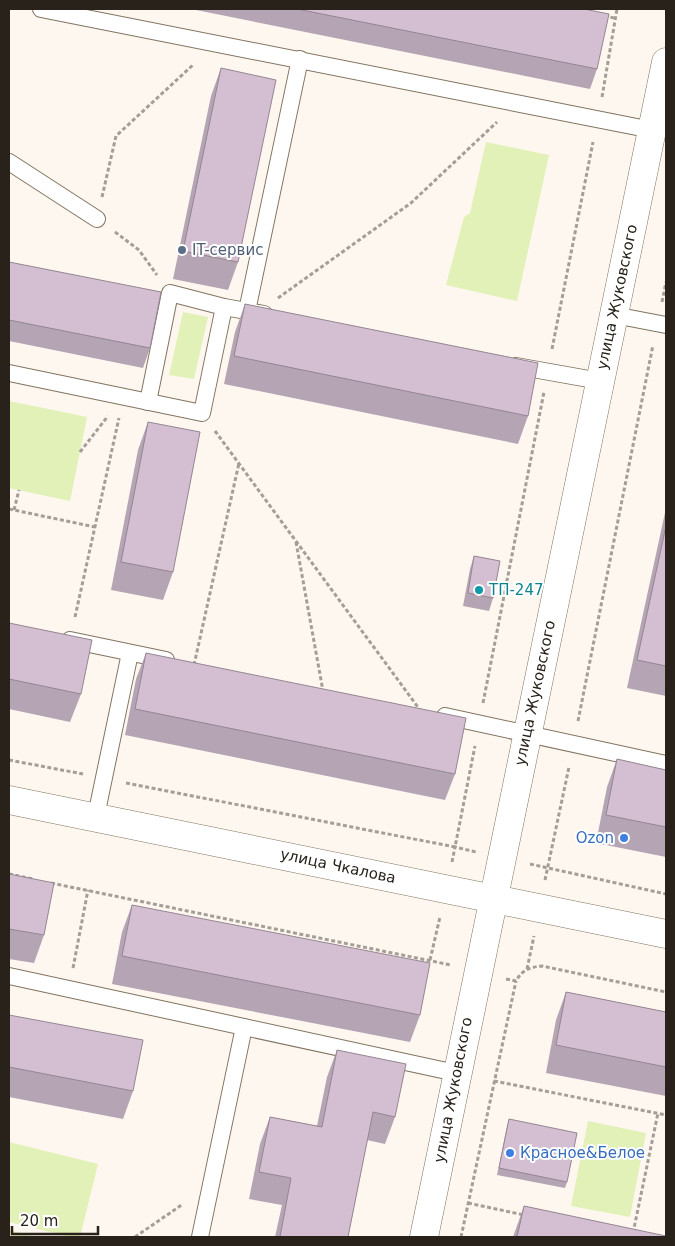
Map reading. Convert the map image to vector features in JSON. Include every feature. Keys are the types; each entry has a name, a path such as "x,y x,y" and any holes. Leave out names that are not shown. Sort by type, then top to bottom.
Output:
{"main road":[{"name":"улица Жуковского","path":"424,1237 492,898 666,62"},
{"name":"улица Чкалова","path":"9,800 96,816 666,934"}],"lane":[{"path":"41,9 300,58 652,130"},
{"path":"252,312 300,58"},
{"path":"9,162 97,219"},
{"path":"148,402 170,294 276,317"},
{"path":"9,373 202,413 224,307"},
{"path":"614,315 662,325"},
{"path":"499,363 600,381"},
{"path":"53,636 194,666"},
{"path":"96,816 130,653"},
{"path":"420,711 666,764"},
{"path":"9,976 456,1073"},
{"path":"200,1237 244,1027"}],"path":[{"path":"9,760 455,847 598,119 617,9"},
{"path":"597,14 615,18"},
{"path":"170,294 139,250 97,219 116,136 216,43"},
{"path":"252,312 411,203 500,120 529,105"},
{"path":"527,969 662,325 666,282"},
{"path":"80,452 124,396"},
{"path":"70,640 124,396"},
{"path":"202,413 420,711"},
{"path":"194,666 239,463"},
{"path":"14,510 19,490"},
{"path":"9,509 95,527"},
{"path":"296,541 323,692"},
{"path":"9,874 35,879"},
{"path":"44,881 516,981"},
{"path":"69,989 88,890"},
{"path":"461,1237 516,981 520,974 527,969 542,966 666,992"},
{"path":"494,1081 666,1115"},
{"path":"633,1237 658,1113"},
{"path":"135,1237 210,1186"},
{"path":"468,1203 526,1215"}],"green space":[{"path":"486,142 549,155 517,301 446,285 464,217 470,213"},
{"path":"183,312 208,317 194,379 169,375"},
{"path":"9,401 87,417 70,501 9,488"},
{"path":"588,1121 646,1133 630,1217 571,1206"},
{"path":"9,1142 98,1164 80,1237 71,1237 9,1222"},
{"path":"9,1230 36,1237 9,1237"}],"building":[{"path":"297,9 584,9 609,14 597,69"},
{"path":"221,68 276,80 238,262 183,251"},
{"path":"9,262 161,292 150,348 9,320"},
{"path":"245,304 538,363 528,416 234,356"},
{"path":"148,422 200,432 173,572 121,562"},
{"path":"666,526 666,666 637,660"},
{"path":"474,556 500,561 493,598 468,593"},
{"path":"9,623 92,640 81,694 9,679"},
{"path":"146,653 466,718 455,774 135,709"},
{"path":"617,759 666,770 666,827 606,815"},
{"path":"9,874 54,883 44,935 9,929"},
{"path":"132,905 430,963 420,1015 122,956"},
{"path":"566,992 666,1012 666,1067 556,1045"},
{"path":"9,1015 143,1040 133,1091 9,1067"},
{"path":"337,1050 406,1064 395,1117 373,1112 348,1237 280,1237 291,1178 259,1172 270,1117 322,1127"},
{"path":"509,1119 577,1133 567,1182 499,1168"},
{"path":"524,1206 666,1236 666,1237 517,1237"}],"place":[{"name":"IT-сервис","path":"182,250"},
{"name":"ТП-247","path":"479,590"},
{"name":"Ozon","path":"624,838"},
{"name":"Красное&Белое","path":"510,1153"}]}
